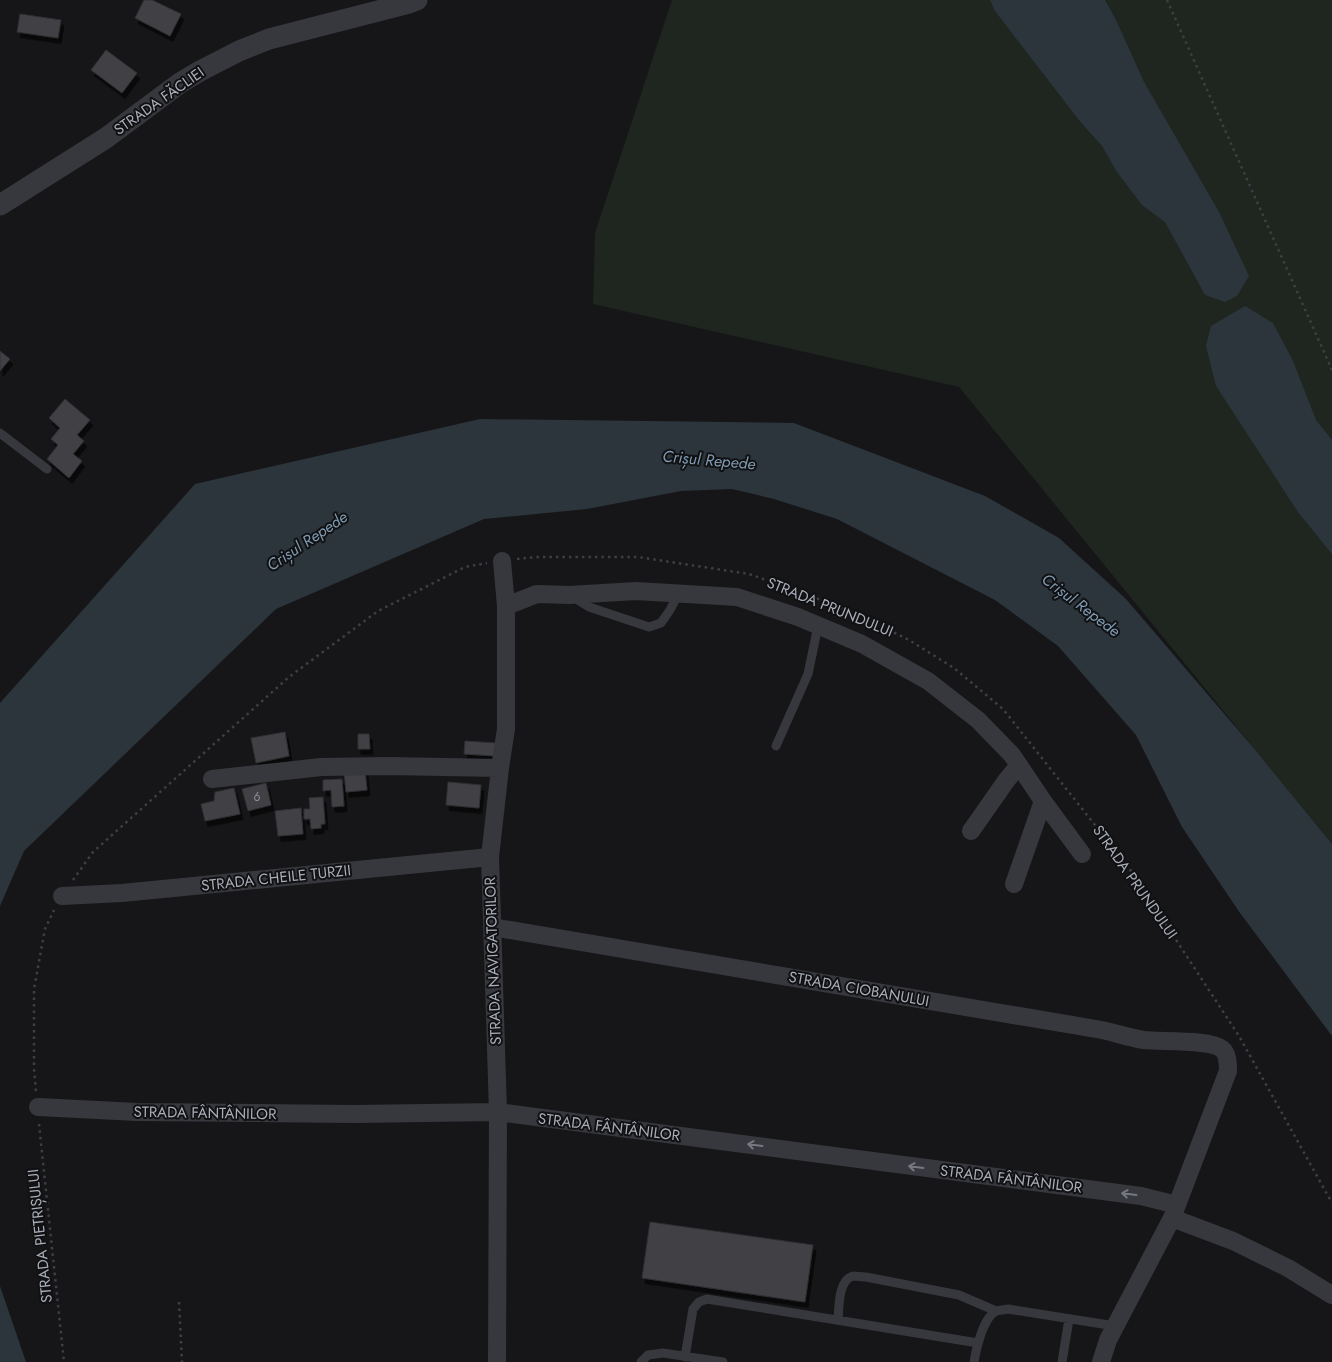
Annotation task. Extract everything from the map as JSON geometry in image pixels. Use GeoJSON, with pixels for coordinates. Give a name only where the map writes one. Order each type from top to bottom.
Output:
{"type":"FeatureCollection","features":[{"type":"Feature","properties":{"kind":"street","name":"STRADA FĂCLIEI"},"geometry":{"type":"LineString","coordinates":[[0,205],[106,138],[200,70],[269,39],[417,0]]}},
{"type":"Feature","properties":{"kind":"street","name":"STRADA NAVIGATORILOR"},"geometry":{"type":"LineString","coordinates":[[497,1362],[498,1112],[490,857],[506,729],[506,606],[502,561]]}},
{"type":"Feature","properties":{"kind":"street","name":"STRADA PRUNDULUI"},"geometry":{"type":"LineString","coordinates":[[506,606],[537,594],[569,595],[636,592],[737,597],[798,617],[862,644],[928,681],[978,720],[1012,754],[1042,801],[1082,854]]}},
{"type":"Feature","properties":{"kind":"street"},"geometry":{"type":"LineString","coordinates":[[971,831],[1019,765]]}},
{"type":"Feature","properties":{"kind":"street"},"geometry":{"type":"LineString","coordinates":[[212,779],[321,767],[500,768]]}},
{"type":"Feature","properties":{"kind":"street"},"geometry":{"type":"LineString","coordinates":[[1014,884],[1042,801]]}},
{"type":"Feature","properties":{"kind":"street","name":"STRADA CHEILE TURZII"},"geometry":{"type":"LineString","coordinates":[[62,896],[122,893],[490,857]]}},
{"type":"Feature","properties":{"kind":"street","name":"STRADA CIOBANULUI"},"geometry":{"type":"LineString","coordinates":[[492,926],[1092,1028],[1144,1040],[1213,1044],[1224,1051],[1228,1059],[1228,1071],[1174,1211]]}},
{"type":"Feature","properties":{"kind":"street","name":"STRADA FÂNTÂNILOR"},"geometry":{"type":"LineString","coordinates":[[38,1108],[137,1112],[354,1114],[498,1112],[1131,1194],[1174,1211],[1249,1248],[1288,1268],[1332,1296]]}},
{"type":"Feature","properties":{"kind":"street"},"geometry":{"type":"LineString","coordinates":[[1101,1362],[1108,1340],[1174,1211]]}},
{"type":"Feature","properties":{"kind":"lane"},"geometry":{"type":"LineString","coordinates":[[0,433],[47,469]]}},
{"type":"Feature","properties":{"kind":"lane"},"geometry":{"type":"LineString","coordinates":[[569,595],[589,607],[649,628],[662,623],[678,594]]}},
{"type":"Feature","properties":{"kind":"lane"},"geometry":{"type":"LineString","coordinates":[[776,746],[808,674],[818,626]]}},
{"type":"Feature","properties":{"kind":"lane"},"geometry":{"type":"LineString","coordinates":[[838,1320],[841,1291],[846,1280],[853,1276],[959,1295],[996,1311],[1008,1309],[1115,1326]]}},
{"type":"Feature","properties":{"kind":"lane"},"geometry":{"type":"LineString","coordinates":[[685,1356],[693,1309],[699,1302],[707,1299],[978,1343]]}},
{"type":"Feature","properties":{"kind":"lane"},"geometry":{"type":"LineString","coordinates":[[974,1362],[978,1343],[987,1321],[996,1311]]}},
{"type":"Feature","properties":{"kind":"lane"},"geometry":{"type":"LineString","coordinates":[[1062,1362],[1069,1319]]}},
{"type":"Feature","properties":{"kind":"lane"},"geometry":{"type":"LineString","coordinates":[[641,1362],[648,1355],[662,1353],[723,1362]]}},
{"type":"Feature","properties":{"kind":"path"},"geometry":{"type":"LineString","coordinates":[[1167,0],[1332,370]]}},
{"type":"Feature","properties":{"kind":"path","name":"STRADA PRUNDULUI"},"geometry":{"type":"LineString","coordinates":[[502,561],[536,557],[638,556],[749,574],[863,617],[909,640],[954,668],[1002,709],[1129,868],[1239,1036],[1332,1203]]}},
{"type":"Feature","properties":{"kind":"path","name":"STRADA PIETRIȘULUI"},"geometry":{"type":"LineString","coordinates":[[38,1108],[64,1362]]}},
{"type":"Feature","properties":{"kind":"path"},"geometry":{"type":"LineString","coordinates":[[179,1302],[182,1362]]}},
{"type":"Feature","properties":{"kind":"shaded area"},"geometry":{"type":"Polygon","coordinates":[[[672,0],[1332,0],[1332,844],[959,387],[593,304],[595,233],[672,0]]]}},
{"type":"Feature","properties":{"kind":"water"},"geometry":{"type":"Polygon","coordinates":[[[990,0],[1105,0],[1144,82],[1219,212],[1249,276],[1237,296],[1225,302],[1205,295],[1165,222],[1142,205],[1117,172],[1102,146],[1078,119],[995,11],[990,0]]]}},
{"type":"Feature","properties":{"kind":"water"},"geometry":{"type":"Polygon","coordinates":[[[1245,306],[1273,323],[1293,361],[1316,420],[1332,440],[1332,554],[1298,512],[1216,386],[1206,346],[1211,326],[1245,306]]]}},
{"type":"Feature","properties":{"kind":"water","name":"Crișul Repede"},"geometry":{"type":"Polygon","coordinates":[[[480,419],[794,423],[985,496],[1059,538],[1126,599],[1257,752],[1332,844],[1332,1036],[1240,913],[1182,827],[1136,735],[1058,646],[995,600],[837,519],[774,499],[732,489],[681,491],[587,509],[484,519],[276,609],[24,851],[0,906],[0,703],[195,484],[480,419]]]}},
{"type":"Feature","properties":{"kind":"water"},"geometry":{"type":"Polygon","coordinates":[[[0,1286],[26,1362],[0,1362],[0,1286]]]}},
{"type":"Feature","properties":{"kind":"building"},"geometry":{"type":"Polygon","coordinates":[[[144,0],[152,0],[181,14],[170,36],[135,18],[144,0]]]}},
{"type":"Feature","properties":{"kind":"building"},"geometry":{"type":"Polygon","coordinates":[[[20,14],[61,20],[58,38],[17,32],[20,14]]]}},
{"type":"Feature","properties":{"kind":"building"},"geometry":{"type":"Polygon","coordinates":[[[106,50],[137,73],[122,93],[91,70],[106,50]]]}},
{"type":"Feature","properties":{"kind":"building"},"geometry":{"type":"Polygon","coordinates":[[[0,351],[10,359],[0,371],[0,351]]]}},
{"type":"Feature","properties":{"kind":"building"},"geometry":{"type":"Polygon","coordinates":[[[65,399],[90,420],[77,435],[84,441],[73,454],[82,461],[69,478],[47,459],[58,445],[51,439],[60,428],[49,418],[65,399]]]}},
{"type":"Feature","properties":{"kind":"building"},"geometry":{"type":"Polygon","coordinates":[[[285,732],[289,756],[256,763],[251,738],[285,732]]]}},
{"type":"Feature","properties":{"kind":"building"},"geometry":{"type":"Polygon","coordinates":[[[358,734],[369,734],[370,749],[358,749],[358,734]]]}},
{"type":"Feature","properties":{"kind":"building"},"geometry":{"type":"Polygon","coordinates":[[[465,741],[496,743],[496,756],[464,754],[465,741]]]}},
{"type":"Feature","properties":{"kind":"building"},"geometry":{"type":"Polygon","coordinates":[[[365,770],[367,790],[346,792],[344,772],[365,770]]]}},
{"type":"Feature","properties":{"kind":"building"},"geometry":{"type":"Polygon","coordinates":[[[342,779],[344,806],[332,807],[331,790],[323,791],[323,780],[342,779]]]}},
{"type":"Feature","properties":{"kind":"building"},"geometry":{"type":"Polygon","coordinates":[[[448,782],[481,785],[479,808],[446,805],[448,782]]]}},
{"type":"Feature","properties":{"kind":"building"},"geometry":{"type":"Polygon","coordinates":[[[266,783],[271,805],[248,811],[242,789],[266,783]]]}},
{"type":"Feature","properties":{"kind":"building"},"geometry":{"type":"Polygon","coordinates":[[[234,788],[240,814],[205,821],[201,804],[214,801],[215,792],[234,788]]]}},
{"type":"Feature","properties":{"kind":"building"},"geometry":{"type":"Polygon","coordinates":[[[323,797],[325,824],[321,824],[321,828],[311,829],[310,819],[304,819],[304,809],[310,809],[309,798],[323,797]]]}},
{"type":"Feature","properties":{"kind":"building"},"geometry":{"type":"Polygon","coordinates":[[[301,808],[303,834],[278,836],[275,811],[301,808]]]}},
{"type":"Feature","properties":{"kind":"building"},"geometry":{"type":"Polygon","coordinates":[[[650,1222],[813,1245],[805,1302],[642,1278],[650,1222]]]}}]}
